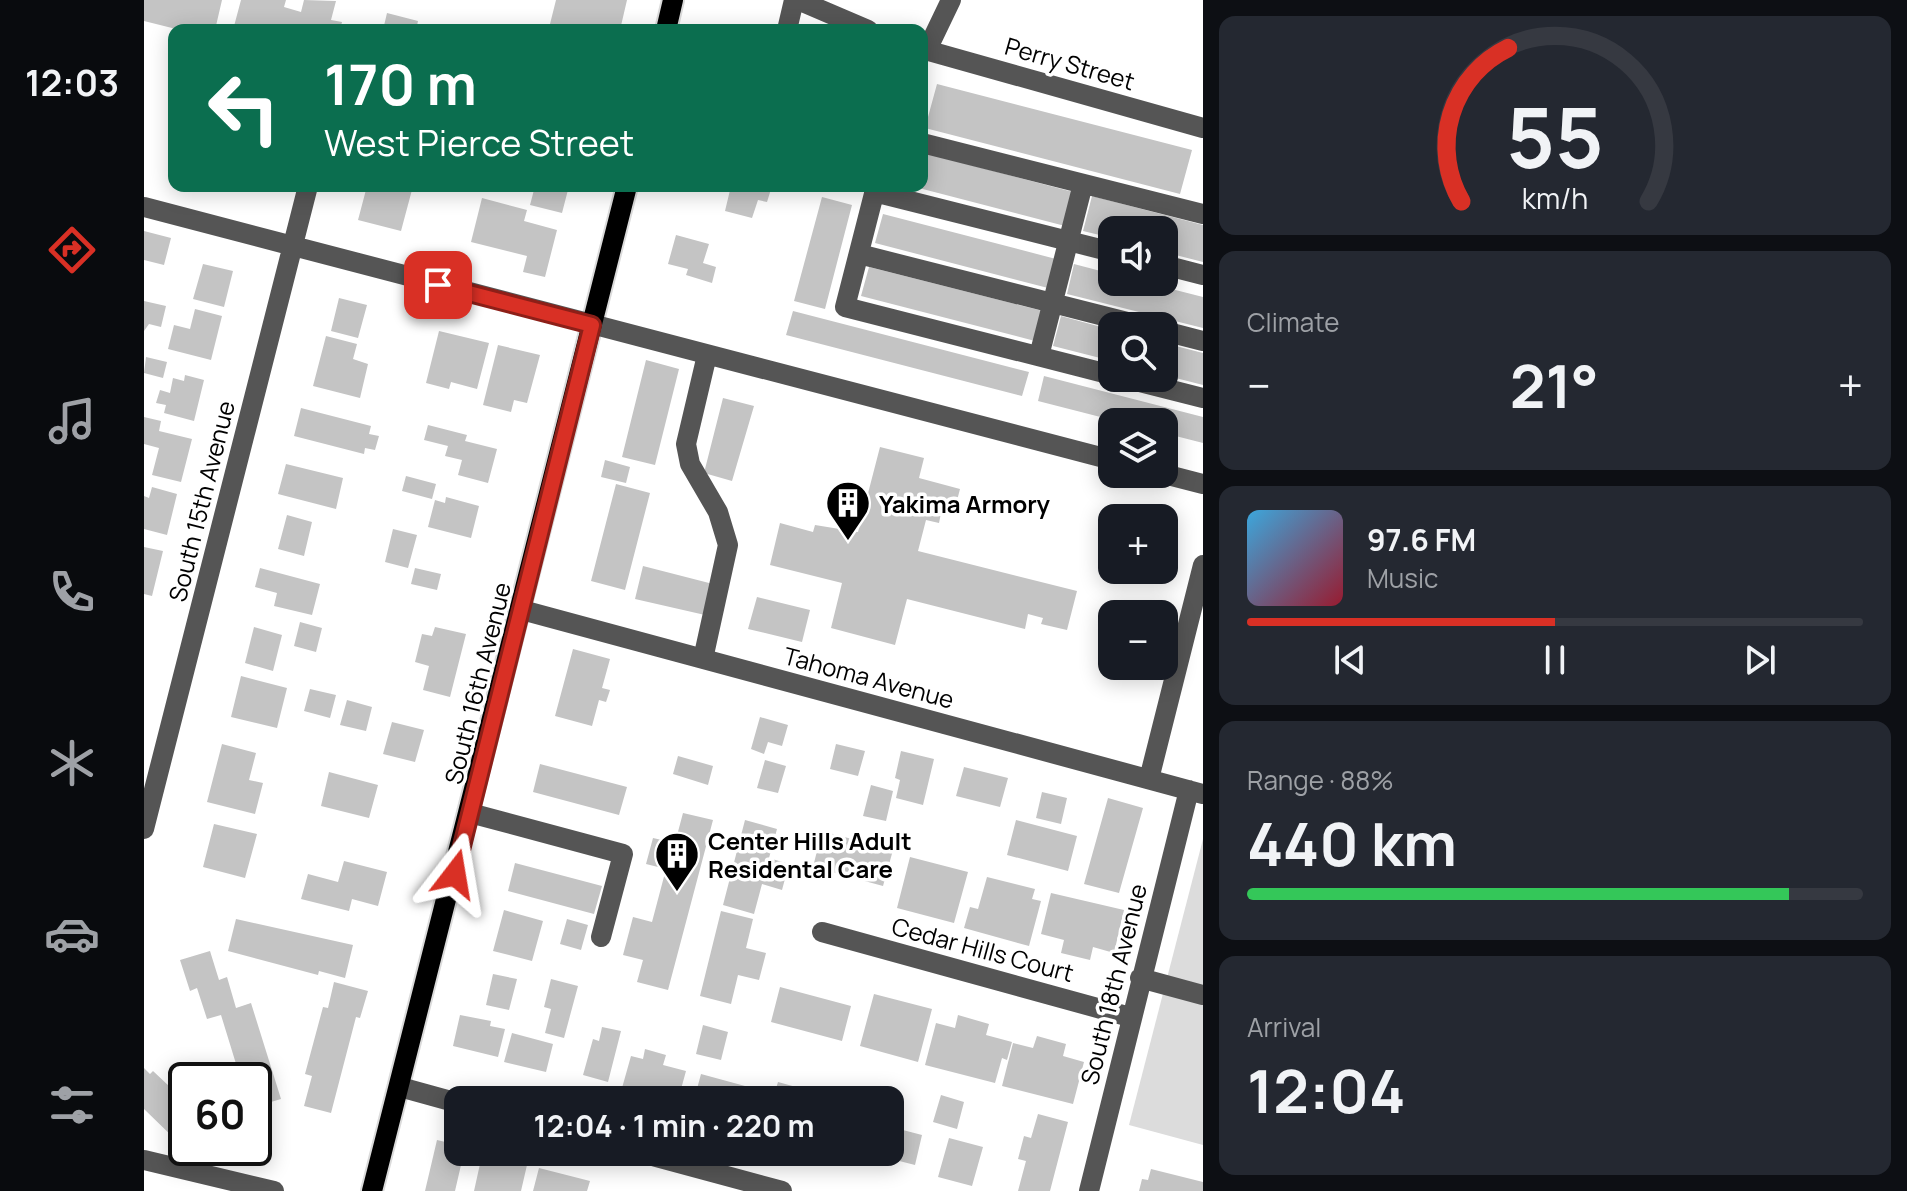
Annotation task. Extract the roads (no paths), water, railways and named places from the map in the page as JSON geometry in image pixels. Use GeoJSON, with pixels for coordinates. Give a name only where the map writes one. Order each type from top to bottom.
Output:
{"type":"FeatureCollection","features":[{"type":"Feature","properties":{"kind":"main road"},"geometry":{"type":"LineString","coordinates":[[667,24],[673,0]]}},
{"type":"Feature","properties":{"kind":"main road","name":"South 16th Avenue"},"geometry":{"type":"LineString","coordinates":[[372,1191],[522,610],[625,192]]}},
{"type":"Feature","properties":{"kind":"street"},"geometry":{"type":"LineString","coordinates":[[789,24],[796,0],[854,24]]}},
{"type":"Feature","properties":{"kind":"street"},"geometry":{"type":"LineString","coordinates":[[928,43],[951,0]]}},
{"type":"Feature","properties":{"kind":"street","name":"Perry Street"},"geometry":{"type":"LineString","coordinates":[[928,51],[1203,128]]}},
{"type":"Feature","properties":{"kind":"street"},"geometry":{"type":"LineString","coordinates":[[928,145],[1203,214]]}},
{"type":"Feature","properties":{"kind":"street"},"geometry":{"type":"LineString","coordinates":[[1039,356],[1083,184]]}},
{"type":"Feature","properties":{"kind":"street","name":"South 15th Avenue"},"geometry":{"type":"LineString","coordinates":[[144,829],[306,192]]}},
{"type":"Feature","properties":{"kind":"street"},"geometry":{"type":"LineString","coordinates":[[874,192],[845,307],[1098,371]]}},
{"type":"Feature","properties":{"kind":"street"},"geometry":{"type":"LineString","coordinates":[[886,192],[1098,248]]}},
{"type":"Feature","properties":{"kind":"street"},"geometry":{"type":"LineString","coordinates":[[144,207],[1098,456]]}},
{"type":"Feature","properties":{"kind":"street"},"geometry":{"type":"LineString","coordinates":[[859,254],[1098,314]]}},
{"type":"Feature","properties":{"kind":"street"},"geometry":{"type":"LineString","coordinates":[[1178,269],[1203,275]]}},
{"type":"Feature","properties":{"kind":"street"},"geometry":{"type":"LineString","coordinates":[[1178,335],[1203,341]]}},
{"type":"Feature","properties":{"kind":"street"},"geometry":{"type":"LineString","coordinates":[[703,659],[728,545],[718,512],[687,452],[707,355]]}},
{"type":"Feature","properties":{"kind":"street"},"geometry":{"type":"LineString","coordinates":[[1178,392],[1203,398]]}},
{"type":"Feature","properties":{"kind":"street"},"geometry":{"type":"LineString","coordinates":[[1178,478],[1203,484]]}},
{"type":"Feature","properties":{"kind":"street"},"geometry":{"type":"LineString","coordinates":[[1149,779],[1203,565]]}},
{"type":"Feature","properties":{"kind":"street","name":"Tahoma Avenue"},"geometry":{"type":"LineString","coordinates":[[522,610],[1196,792]]}},
{"type":"Feature","properties":{"kind":"street","name":"South 18th Avenue"},"geometry":{"type":"LineString","coordinates":[[1089,1191],[1140,978],[1196,792]]}},
{"type":"Feature","properties":{"kind":"street"},"geometry":{"type":"LineString","coordinates":[[470,813],[623,854],[601,937]]}},
{"type":"Feature","properties":{"kind":"street","name":"Cedar Hills Court"},"geometry":{"type":"LineString","coordinates":[[822,932],[1130,1017]]}},
{"type":"Feature","properties":{"kind":"street"},"geometry":{"type":"LineString","coordinates":[[1140,978],[1203,995]]}},
{"type":"Feature","properties":{"kind":"street"},"geometry":{"type":"LineString","coordinates":[[400,1087],[444,1099]]}},
{"type":"Feature","properties":{"kind":"street"},"geometry":{"type":"LineString","coordinates":[[144,1160],[274,1191]]}},
{"type":"Feature","properties":{"kind":"street"},"geometry":{"type":"LineString","coordinates":[[690,1166],[782,1191]]}},
{"type":"Feature","properties":{"kind":"place","name":"Yakima Armory"},"geometry":{"type":"Point","coordinates":[848,542]}},
{"type":"Feature","properties":{"kind":"place","name":"Center Hills Adult Residental Care"},"geometry":{"type":"Point","coordinates":[677,893]}}]}
